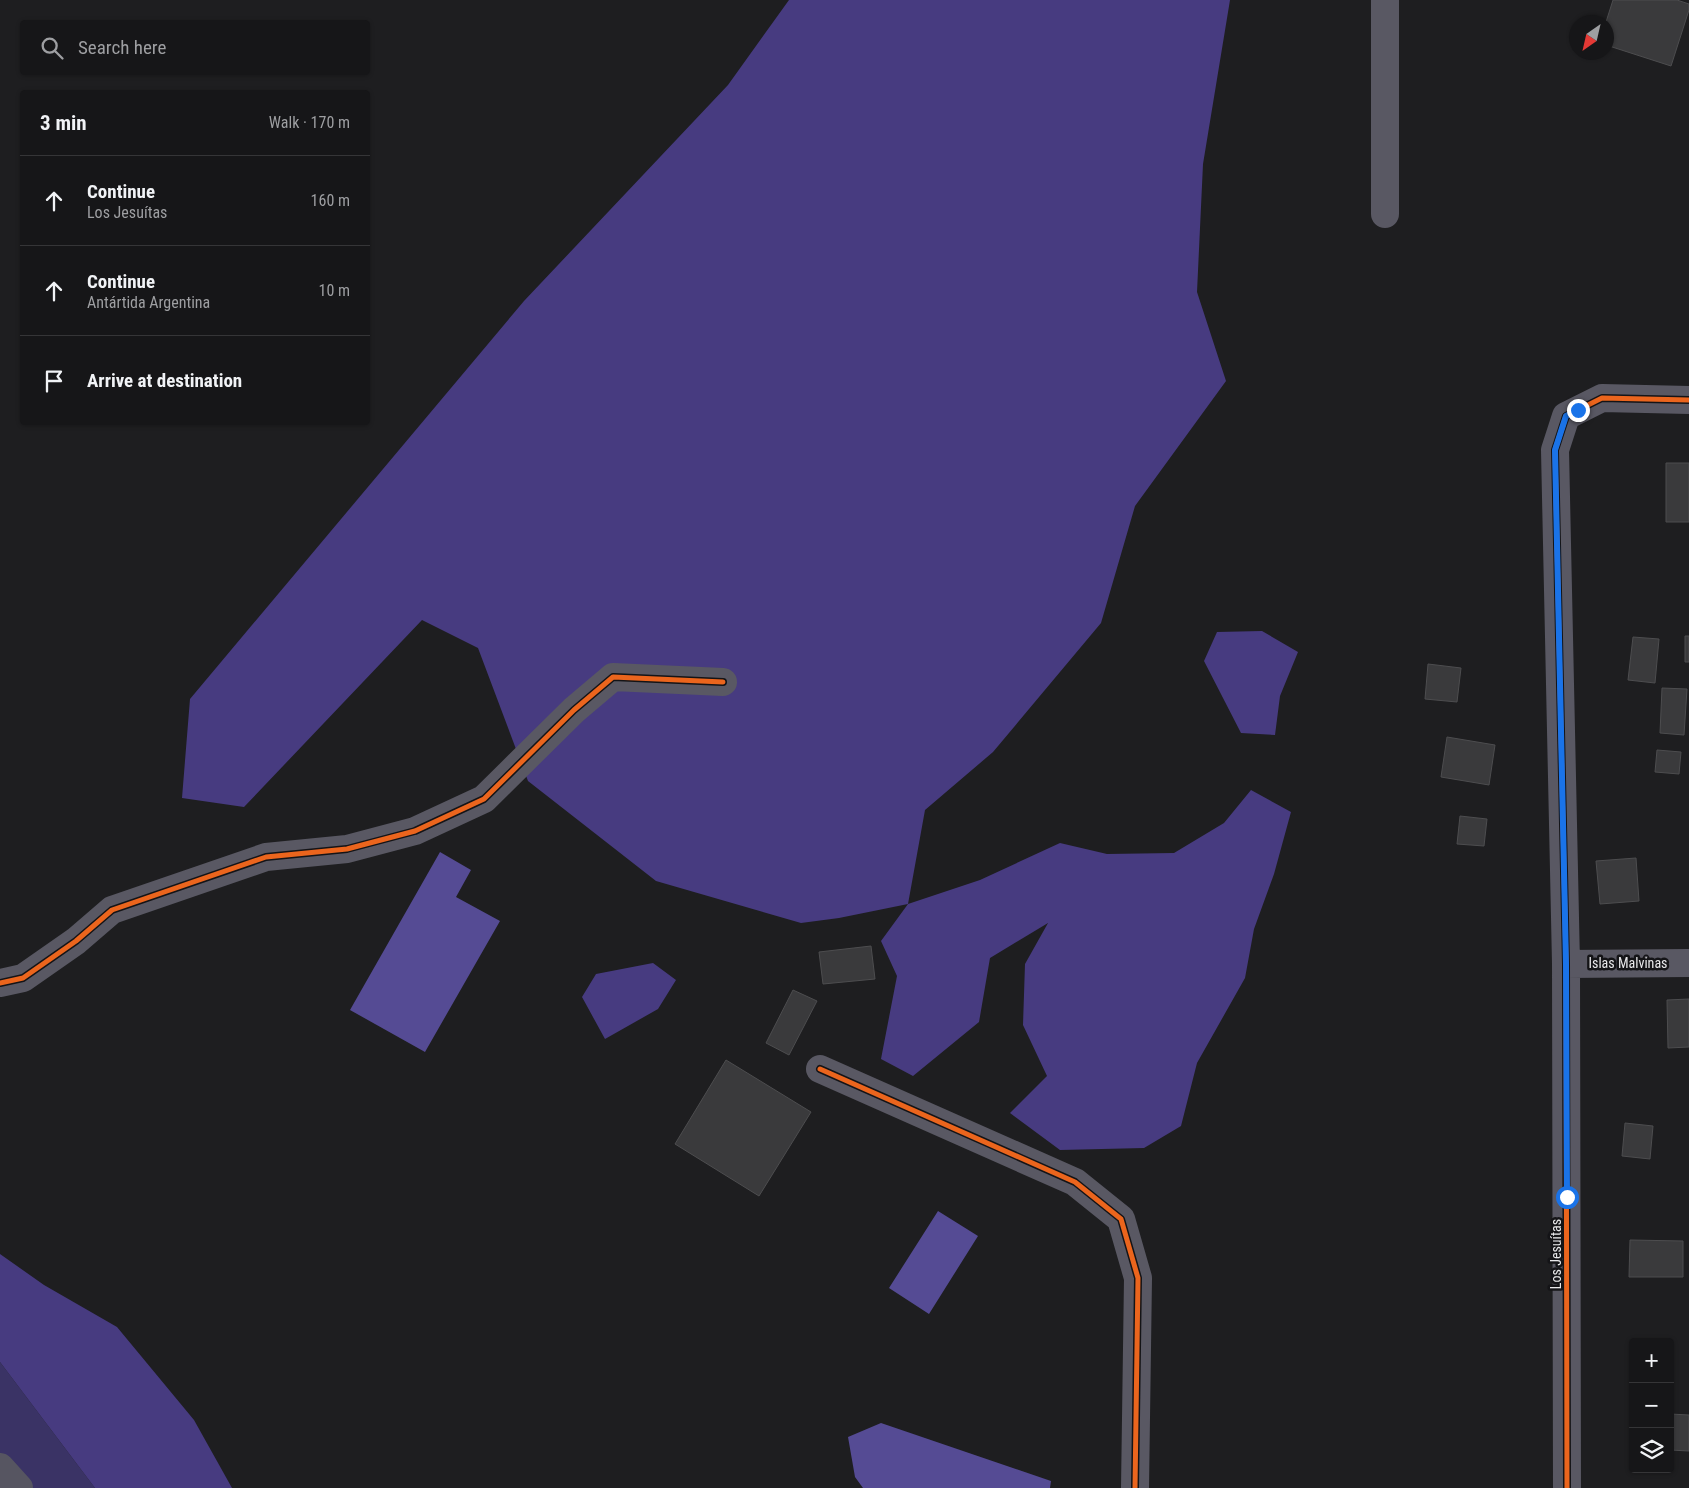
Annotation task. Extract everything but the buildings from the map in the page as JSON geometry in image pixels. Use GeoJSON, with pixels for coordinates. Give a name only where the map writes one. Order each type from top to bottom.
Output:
{"type":"FeatureCollection","features":[{"type":"Feature","properties":{"kind":"highway"},"geometry":{"type":"LineString","coordinates":[[0,1467],[19,1488]]}},
{"type":"Feature","properties":{"kind":"street"},"geometry":{"type":"LineString","coordinates":[[1384,0],[1385,214]]}},
{"type":"Feature","properties":{"kind":"street","name":"Los Jesuítas"},"geometry":{"type":"LineString","coordinates":[[1567,1488],[1566,964],[1555,450],[1566,416],[1602,398],[1689,400]]}},
{"type":"Feature","properties":{"kind":"street"},"geometry":{"type":"LineString","coordinates":[[0,983],[22,978],[76,941],[112,910],[266,857],[347,849],[415,831],[484,799],[574,710],[613,677],[723,682]]}},
{"type":"Feature","properties":{"kind":"street","name":"Islas Malvinas"},"geometry":{"type":"LineString","coordinates":[[1566,964],[1689,963]]}},
{"type":"Feature","properties":{"kind":"street"},"geometry":{"type":"LineString","coordinates":[[820,1069],[1075,1182],[1121,1219],[1138,1278],[1135,1488]]}},
{"type":"Feature","properties":{"kind":"shaded area"},"geometry":{"type":"Polygon","coordinates":[[[789,0],[1230,0],[1203,164],[1197,292],[1226,381],[1135,506],[1101,623],[993,752],[925,810],[908,904],[839,918],[801,923],[656,881],[528,781],[478,648],[422,620],[244,807],[182,798],[190,699],[524,301],[728,85],[789,0]]]}},
{"type":"Feature","properties":{"kind":"shaded area"},"geometry":{"type":"Polygon","coordinates":[[[1262,631],[1298,652],[1280,696],[1275,735],[1241,733],[1204,661],[1217,632],[1262,631]]]}},
{"type":"Feature","properties":{"kind":"shaded area"},"geometry":{"type":"Polygon","coordinates":[[[1251,790],[1291,812],[1274,874],[1254,929],[1245,978],[1197,1063],[1181,1126],[1144,1148],[1060,1150],[1010,1113],[1047,1076],[1023,1025],[1025,964],[1048,923],[990,958],[979,1022],[913,1076],[881,1059],[897,976],[881,941],[908,904],[980,880],[1060,843],[1107,854],[1174,853],[1224,823],[1251,790]]]}},
{"type":"Feature","properties":{"kind":"shaded area"},"geometry":{"type":"Polygon","coordinates":[[[440,852],[471,870],[456,897],[500,921],[425,1052],[350,1010],[440,852]]]}},
{"type":"Feature","properties":{"kind":"shaded area"},"geometry":{"type":"Polygon","coordinates":[[[653,963],[676,980],[658,1009],[605,1039],[582,997],[596,974],[653,963]]]}},
{"type":"Feature","properties":{"kind":"shaded area"},"geometry":{"type":"Polygon","coordinates":[[[938,1211],[978,1236],[929,1314],[889,1288],[938,1211]]]}},
{"type":"Feature","properties":{"kind":"shaded area"},"geometry":{"type":"Polygon","coordinates":[[[0,1254],[44,1285],[117,1327],[194,1420],[232,1488],[95,1488],[0,1362],[0,1254]]]}},
{"type":"Feature","properties":{"kind":"shaded area"},"geometry":{"type":"Polygon","coordinates":[[[0,1362],[95,1488],[0,1488],[0,1362]]]}},
{"type":"Feature","properties":{"kind":"shaded area"},"geometry":{"type":"Polygon","coordinates":[[[881,1423],[1051,1481],[1050,1488],[863,1488],[855,1477],[848,1437],[881,1423]]]}},
{"type":"Feature","properties":{"kind":"cycle path"},"geometry":{"type":"LineString","coordinates":[[1567,1488],[1566,964],[1555,450],[1566,416],[1602,398],[1689,400]]}},
{"type":"Feature","properties":{"kind":"cycle path"},"geometry":{"type":"LineString","coordinates":[[0,983],[23,978],[76,941],[112,910],[266,857],[347,849],[415,831],[484,799],[574,710],[613,677],[723,682]]}},
{"type":"Feature","properties":{"kind":"cycle path"},"geometry":{"type":"LineString","coordinates":[[820,1069],[1075,1182],[1121,1219],[1138,1278],[1135,1488]]}},
{"type":"Feature","properties":{"kind":"route"},"geometry":{"type":"LineString","coordinates":[[1567,1197],[1566,964],[1555,450],[1566,416],[1578,410]]}}]}
